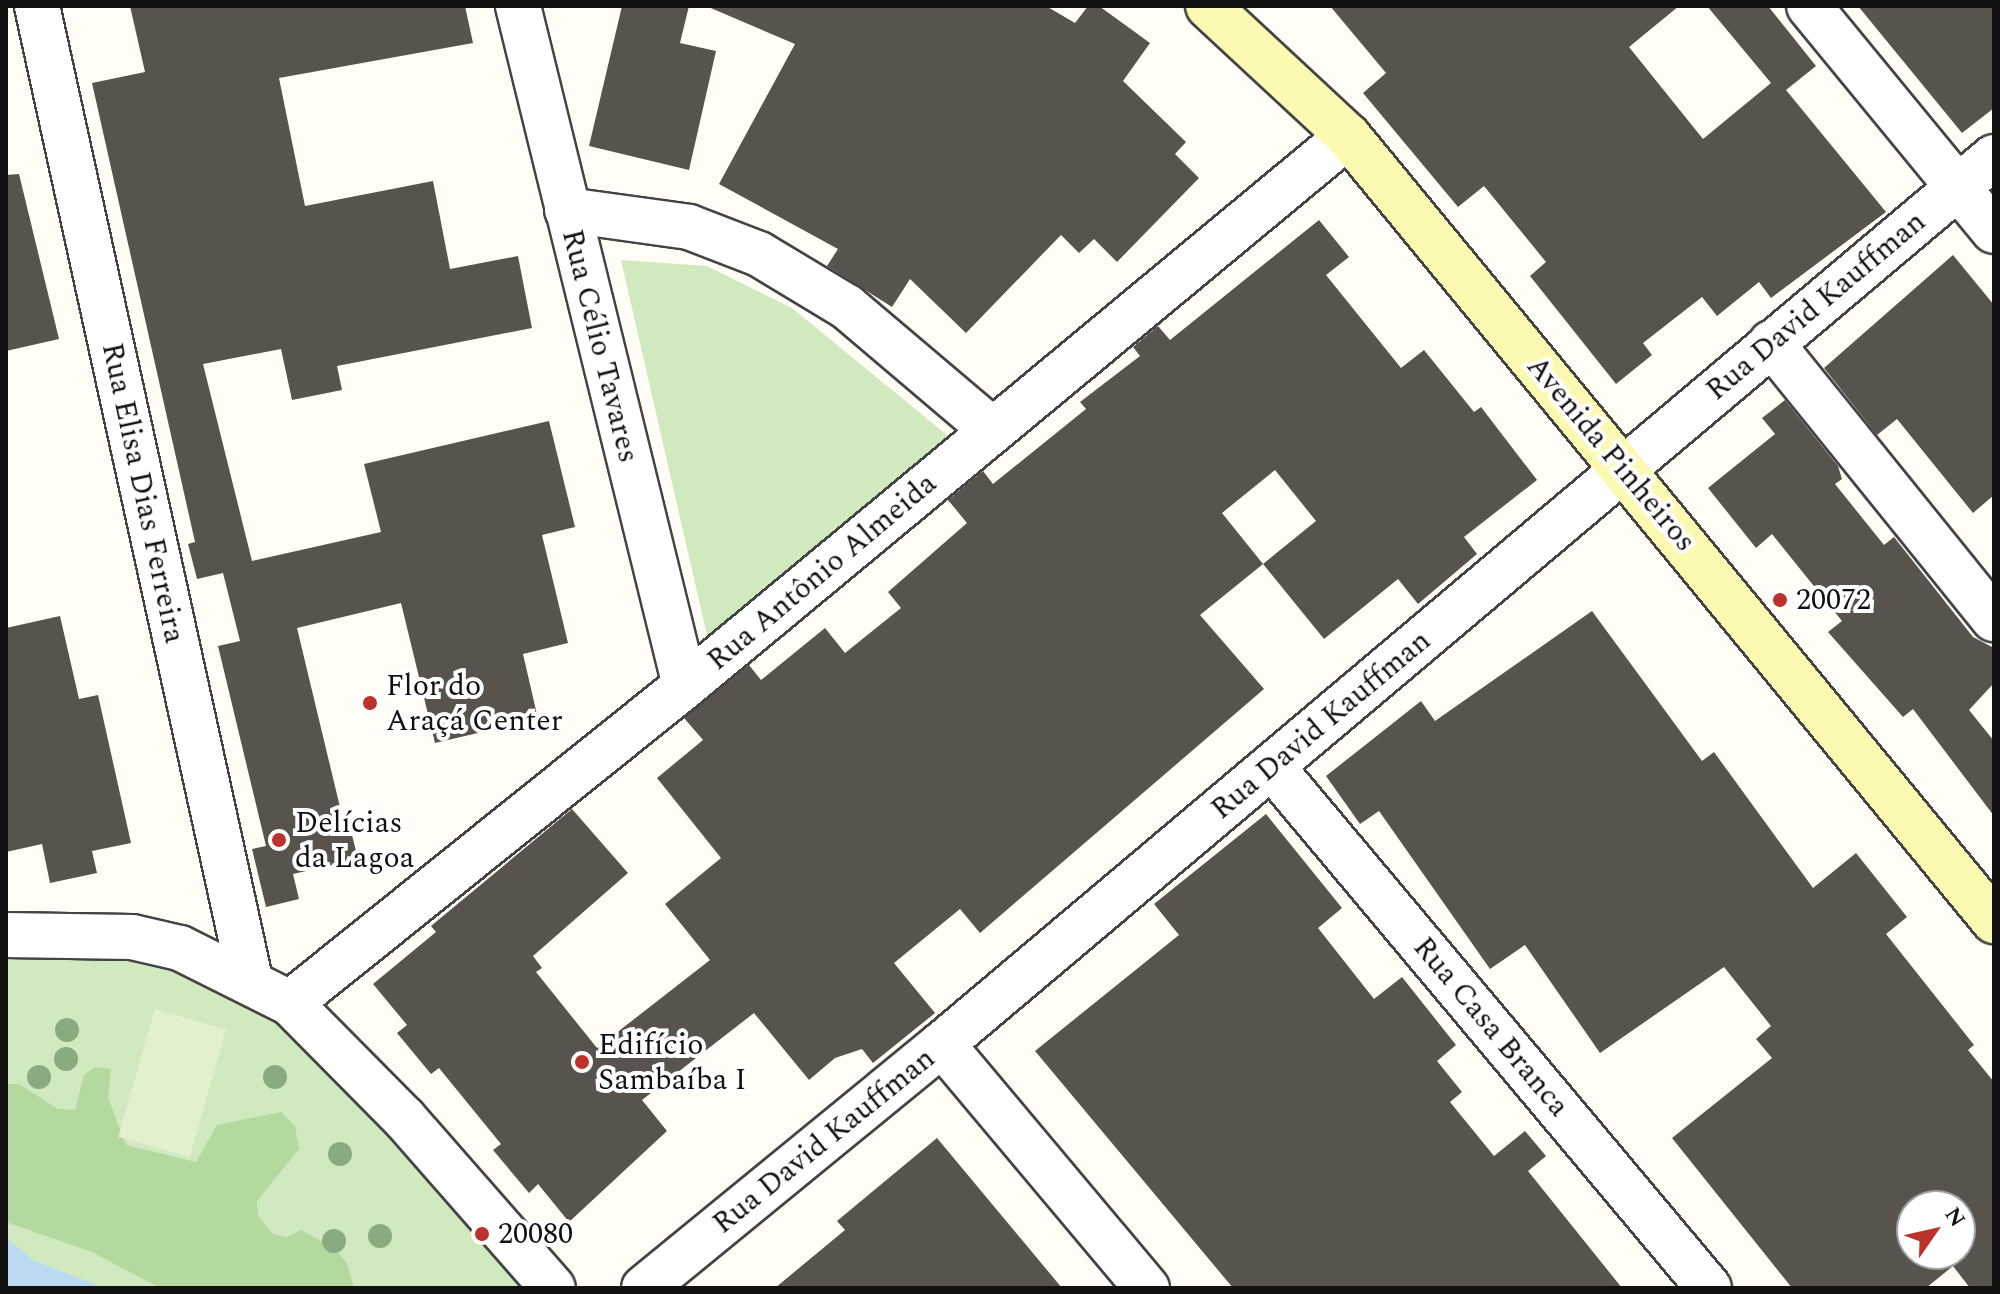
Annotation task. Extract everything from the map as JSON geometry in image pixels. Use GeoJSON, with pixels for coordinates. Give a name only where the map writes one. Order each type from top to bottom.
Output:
{"type":"FeatureCollection","features":[{"type":"Feature","properties":{"kind":"street","name":"Rua Elisa Dias Ferreira"},"geometry":{"type":"LineString","coordinates":[[37,6],[250,980]]}},
{"type":"Feature","properties":{"kind":"street","name":"Rua Célio Tavares"},"geometry":{"type":"LineString","coordinates":[[518,6],[685,686]]}},
{"type":"Feature","properties":{"kind":"street","name":"Avenida Pinheiros"},"geometry":{"type":"LineString","coordinates":[[1208,6],[1348,136],[1994,921]]}},
{"type":"Feature","properties":{"kind":"street"},"geometry":{"type":"LineString","coordinates":[[1809,6],[1994,231]]}},
{"type":"Feature","properties":{"kind":"street","name":"Rua Antônio Almeida"},"geometry":{"type":"LineString","coordinates":[[290,1003],[685,686],[1348,136]]}},
{"type":"Feature","properties":{"kind":"street","name":"Rua David Kauffman"},"geometry":{"type":"LineString","coordinates":[[644,1288],[942,1044],[1994,157]]}},
{"type":"Feature","properties":{"kind":"street"},"geometry":{"type":"LineString","coordinates":[[567,210],[689,227],[759,254],[847,307],[992,430]]}},
{"type":"Feature","properties":{"kind":"street"},"geometry":{"type":"LineString","coordinates":[[1771,343],[1994,619]]}},
{"type":"Feature","properties":{"kind":"street","name":"Rua Casa Branca"},"geometry":{"type":"LineString","coordinates":[[1272,767],[1709,1288]]}},
{"type":"Feature","properties":{"kind":"street"},"geometry":{"type":"LineString","coordinates":[[6,935],[132,937],[208,958],[290,1003],[404,1118],[553,1288]]}},
{"type":"Feature","properties":{"kind":"street"},"geometry":{"type":"LineString","coordinates":[[942,1044],[1147,1288]]}},
{"type":"Feature","properties":{"kind":"green space"},"geometry":{"type":"Polygon","coordinates":[[[621,260],[707,266],[792,308],[964,449],[711,653],[621,260]]]}},
{"type":"Feature","properties":{"kind":"green space"},"geometry":{"type":"Polygon","coordinates":[[[130,947],[280,1008],[532,1288],[6,1288],[6,948],[130,947]]]}},
{"type":"Feature","properties":{"kind":"green space"},"geometry":{"type":"Polygon","coordinates":[[[155,1009],[226,1029],[189,1157],[118,1137],[155,1009]]]}},
{"type":"Feature","properties":{"kind":"green space"},"geometry":{"type":"Polygon","coordinates":[[[95,1067],[111,1069],[108,1098],[126,1145],[196,1162],[217,1125],[281,1112],[295,1126],[299,1149],[257,1201],[258,1216],[273,1234],[287,1237],[301,1230],[334,1248],[347,1263],[354,1288],[160,1288],[92,1252],[6,1222],[6,1084],[19,1084],[58,1109],[75,1110],[84,1075],[95,1067]]]}},
{"type":"Feature","properties":{"kind":"water"},"geometry":{"type":"Polygon","coordinates":[[[6,1238],[34,1261],[105,1288],[6,1288],[6,1238]]]}},
{"type":"Feature","properties":{"kind":"building"},"geometry":{"type":"Polygon","coordinates":[[[130,6],[465,6],[473,43],[279,78],[305,206],[433,181],[450,269],[518,256],[532,328],[337,366],[342,390],[292,400],[281,349],[203,364],[252,561],[381,532],[364,464],[549,421],[575,527],[542,535],[568,643],[523,654],[538,719],[435,743],[401,603],[297,628],[345,828],[350,827],[358,859],[293,874],[299,899],[266,907],[252,849],[266,846],[218,646],[240,641],[223,573],[197,579],[188,544],[195,542],[92,83],[145,72],[130,6]]]}},
{"type":"Feature","properties":{"kind":"building"},"geometry":{"type":"Polygon","coordinates":[[[622,6],[689,6],[680,43],[716,51],[689,170],[589,146],[622,6]]]}},
{"type":"Feature","properties":{"kind":"building"},"geometry":{"type":"Polygon","coordinates":[[[706,6],[1046,6],[1075,23],[1088,6],[1099,6],[1150,43],[1123,81],[1186,142],[1175,154],[1199,178],[1117,262],[1094,239],[1079,253],[1061,235],[966,333],[910,279],[892,307],[827,266],[838,249],[719,184],[795,44],[706,6]]]}},
{"type":"Feature","properties":{"kind":"building"},"geometry":{"type":"Polygon","coordinates":[[[1330,6],[1679,6],[1629,47],[1703,139],[1771,83],[1707,6],[1768,6],[1816,66],[1786,90],[1886,212],[1771,298],[1759,282],[1717,316],[1702,297],[1643,343],[1652,355],[1616,384],[1530,276],[1546,262],[1484,186],[1458,207],[1363,93],[1386,73],[1330,6]]]}},
{"type":"Feature","properties":{"kind":"building"},"geometry":{"type":"Polygon","coordinates":[[[1858,6],[1994,6],[1994,108],[1962,133],[1858,6]]]}},
{"type":"Feature","properties":{"kind":"building"},"geometry":{"type":"Polygon","coordinates":[[[19,174],[59,339],[6,351],[6,175],[19,174]]]}},
{"type":"Feature","properties":{"kind":"building"},"geometry":{"type":"Polygon","coordinates":[[[1319,220],[1349,257],[1326,275],[1401,368],[1424,350],[1474,412],[1481,407],[1537,480],[1464,537],[1477,554],[1418,604],[1398,579],[1324,639],[1263,564],[1200,615],[1264,689],[980,933],[960,909],[894,963],[935,1013],[873,1063],[862,1049],[835,1058],[809,1080],[754,1013],[642,1100],[667,1131],[569,1222],[538,1184],[529,1193],[493,1150],[501,1144],[439,1068],[431,1074],[397,1033],[407,1025],[373,984],[436,932],[431,926],[572,809],[628,873],[533,956],[542,968],[536,972],[597,1048],[710,960],[665,904],[721,858],[657,778],[703,740],[684,718],[749,665],[761,680],[825,628],[845,653],[901,608],[888,592],[967,523],[948,500],[983,471],[993,484],[1086,409],[1080,402],[1140,356],[1133,347],[1158,326],[1170,340],[1319,220]],[[1275,470],[1222,513],[1263,564],[1316,521],[1275,470]]]}},
{"type":"Feature","properties":{"kind":"building"},"geometry":{"type":"Polygon","coordinates":[[[1953,255],[1994,305],[1994,495],[1973,513],[1897,419],[1877,435],[1824,368],[1953,255]]]}},
{"type":"Feature","properties":{"kind":"building"},"geometry":{"type":"Polygon","coordinates":[[[1785,400],[1838,466],[1842,479],[1835,484],[1884,545],[1894,537],[1973,637],[1994,648],[1994,683],[1969,710],[1994,741],[1994,816],[1913,709],[1903,717],[1828,632],[1842,621],[1772,534],[1756,548],[1708,488],[1775,434],[1762,418],[1785,400]]]}},
{"type":"Feature","properties":{"kind":"building"},"geometry":{"type":"Polygon","coordinates":[[[1592,611],[1702,761],[1714,752],[1813,888],[1856,853],[1907,917],[1886,934],[1974,1045],[1968,1050],[1994,1082],[1994,1288],[1970,1288],[1956,1270],[1976,1270],[1976,1190],[1896,1190],[1896,1270],[1948,1270],[1926,1288],[1792,1288],[1672,1138],[1772,1058],[1756,1039],[1771,1026],[1724,967],[1600,1053],[1525,945],[1490,969],[1379,811],[1360,824],[1326,776],[1421,701],[1435,721],[1592,611]]]}},
{"type":"Feature","properties":{"kind":"building"},"geometry":{"type":"Polygon","coordinates":[[[60,616],[79,699],[98,695],[131,843],[92,851],[97,873],[50,883],[42,844],[6,852],[6,628],[60,616]]]}},
{"type":"Feature","properties":{"kind":"building"},"geometry":{"type":"Polygon","coordinates":[[[1266,814],[1342,908],[1318,928],[1374,999],[1402,977],[1456,1045],[1437,1061],[1462,1092],[1450,1102],[1494,1156],[1525,1131],[1546,1156],[1528,1171],[1622,1288],[1233,1288],[1035,1051],[1179,935],[1154,904],[1266,814]]]}},
{"type":"Feature","properties":{"kind":"building"},"geometry":{"type":"Polygon","coordinates":[[[937,1138],[1062,1288],[775,1288],[845,1230],[837,1221],[937,1138]]]}},
{"type":"Feature","properties":{"kind":"place","name":"20072"},"geometry":{"type":"Point","coordinates":[1780,600]}},
{"type":"Feature","properties":{"kind":"place","name":"Flor do Araçá Center"},"geometry":{"type":"Point","coordinates":[370,703]}},
{"type":"Feature","properties":{"kind":"place","name":"Delícias da Lagoa"},"geometry":{"type":"Point","coordinates":[279,840]}},
{"type":"Feature","properties":{"kind":"place","name":"Edifício Sambaíba I"},"geometry":{"type":"Point","coordinates":[582,1062]}},
{"type":"Feature","properties":{"kind":"place","name":"20080"},"geometry":{"type":"Point","coordinates":[482,1234]}}]}
